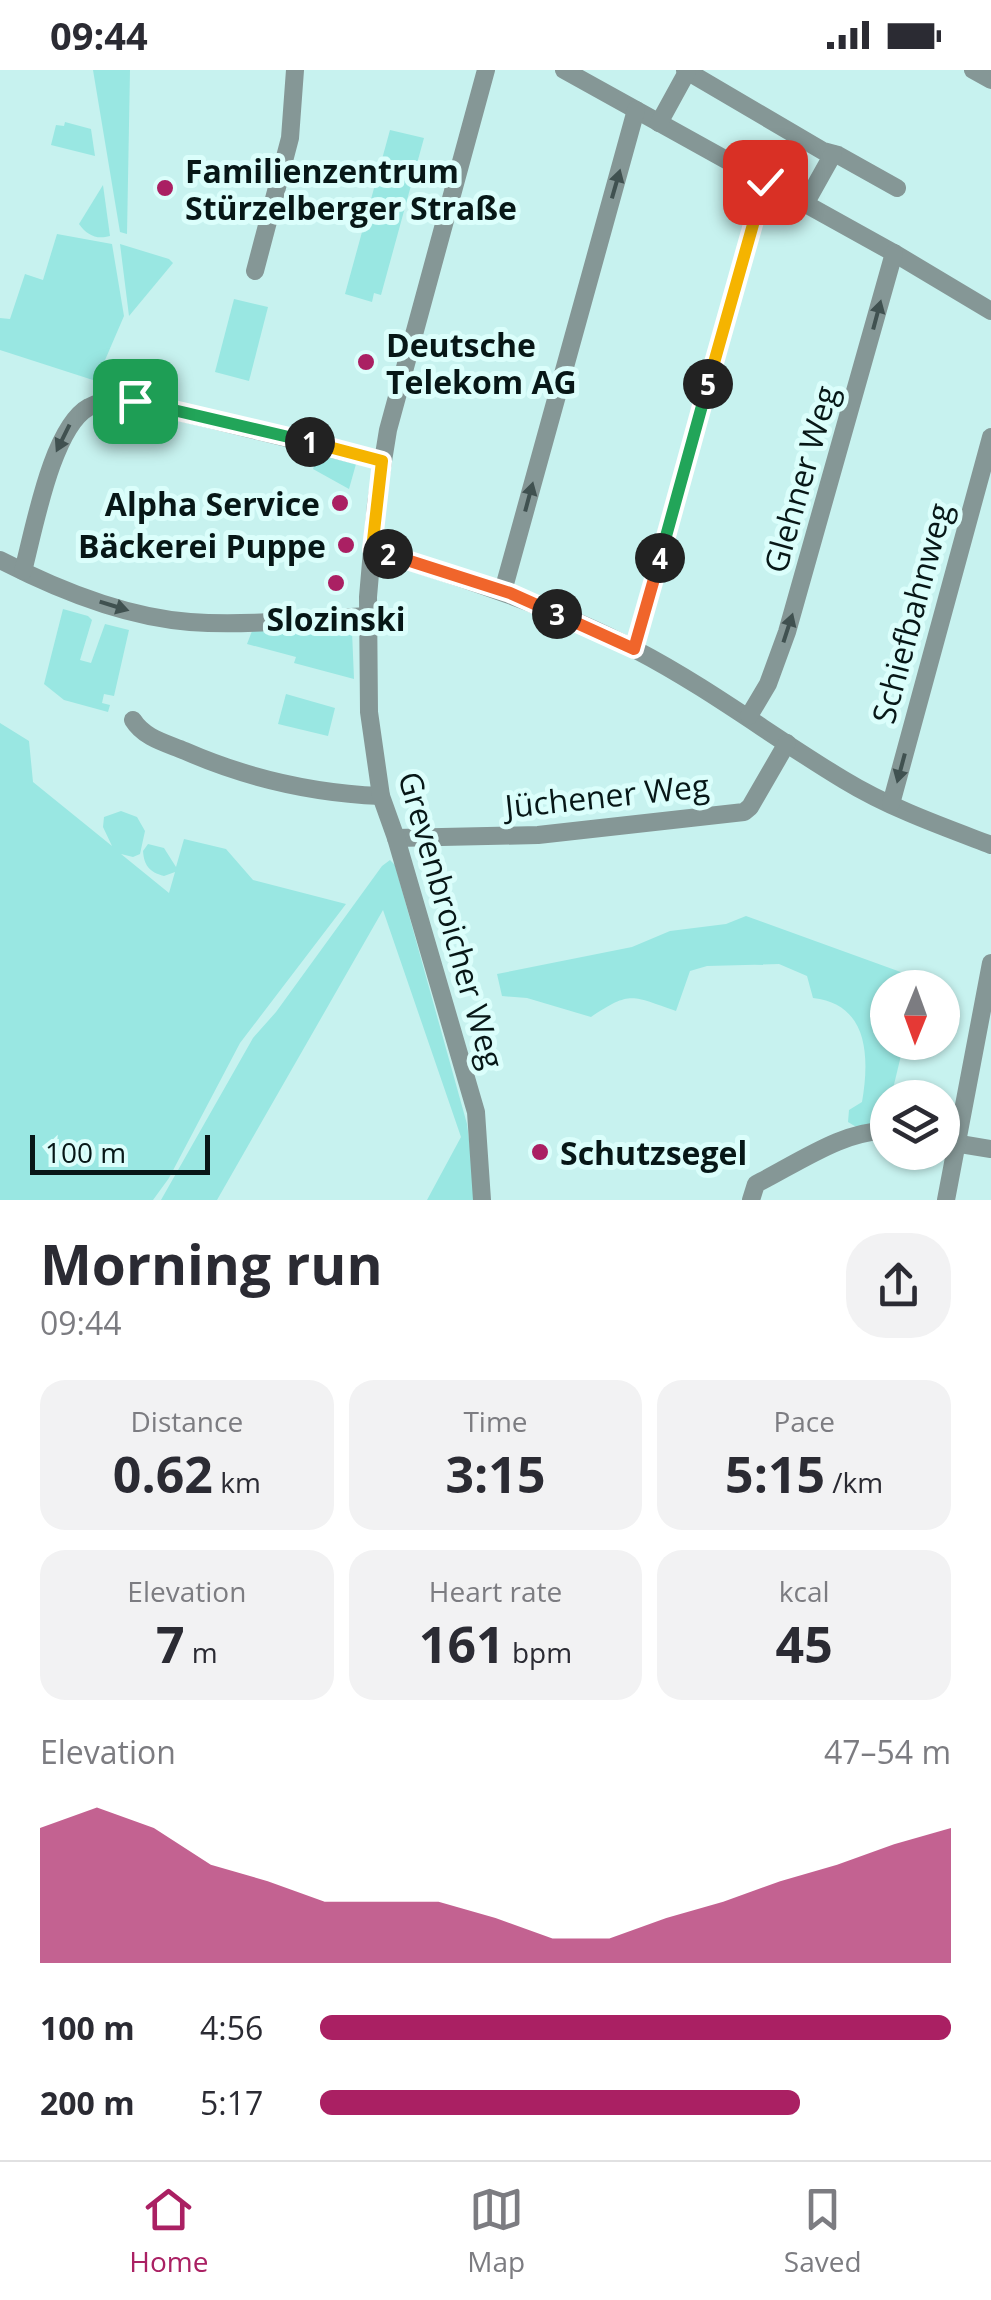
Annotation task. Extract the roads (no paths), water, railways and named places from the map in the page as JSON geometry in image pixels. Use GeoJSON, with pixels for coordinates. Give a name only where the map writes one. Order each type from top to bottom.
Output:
{"type":"FeatureCollection","features":[{"type":"Feature","properties":{"kind":"street"},"geometry":{"type":"LineString","coordinates":[[255,271],[290,138],[295,70]]}},
{"type":"Feature","properties":{"kind":"street","name":"Grevenbroicher Weg"},"geometry":{"type":"LineString","coordinates":[[482,1200],[476,1112],[396,838],[380,796],[369,712],[368,616],[382,461],[408,350],[486,70]]}},
{"type":"Feature","properties":{"kind":"street"},"geometry":{"type":"LineString","coordinates":[[564,70],[991,311]]}},
{"type":"Feature","properties":{"kind":"street"},"geometry":{"type":"LineString","coordinates":[[973,70],[991,80]]}},
{"type":"Feature","properties":{"kind":"street"},"geometry":{"type":"LineString","coordinates":[[659,123],[686,71],[897,188]]}},
{"type":"Feature","properties":{"kind":"street"},"geometry":{"type":"LineString","coordinates":[[502,591],[636,110]]}},
{"type":"Feature","properties":{"kind":"street"},"geometry":{"type":"LineString","coordinates":[[805,204],[833,154]]}},
{"type":"Feature","properties":{"kind":"street"},"geometry":{"type":"LineString","coordinates":[[634,649],[765,182]]}},
{"type":"Feature","properties":{"kind":"street","name":"Glehner Weg"},"geometry":{"type":"LineString","coordinates":[[748,716],[768,684],[788,632],[894,253]]}},
{"type":"Feature","properties":{"kind":"street"},"geometry":{"type":"LineString","coordinates":[[22,571],[67,426],[100,402],[135,401],[382,461]]}},
{"type":"Feature","properties":{"kind":"street","name":"Schiefbahnweg"},"geometry":{"type":"LineString","coordinates":[[891,804],[991,437]]}},
{"type":"Feature","properties":{"kind":"street"},"geometry":{"type":"LineString","coordinates":[[372,549],[502,591],[634,649],[748,716],[846,782],[991,845]]}},
{"type":"Feature","properties":{"kind":"street"},"geometry":{"type":"LineString","coordinates":[[0,560],[62,589],[156,618],[232,623],[368,616]]}},
{"type":"Feature","properties":{"kind":"street"},"geometry":{"type":"LineString","coordinates":[[133,720],[148,736],[242,774],[303,789],[380,796]]}},
{"type":"Feature","properties":{"kind":"street","name":"Jüchener Weg"},"geometry":{"type":"LineString","coordinates":[[396,838],[538,835],[744,812],[786,744]]}},
{"type":"Feature","properties":{"kind":"street"},"geometry":{"type":"LineString","coordinates":[[960,1095],[991,963]]}},
{"type":"Feature","properties":{"kind":"street"},"geometry":{"type":"LineString","coordinates":[[751,1200],[756,1184],[851,1136],[870,1131]]}},
{"type":"Feature","properties":{"kind":"street"},"geometry":{"type":"LineString","coordinates":[[960,1144],[991,1149]]}},
{"type":"Feature","properties":{"kind":"street"},"geometry":{"type":"LineString","coordinates":[[946,1200],[948,1170]]}},
{"type":"Feature","properties":{"kind":"place","name":"Familienzentrum Stürzelberger Straße"},"geometry":{"type":"Point","coordinates":[165,188]}},
{"type":"Feature","properties":{"kind":"place","name":"Deutsche Telekom AG"},"geometry":{"type":"Point","coordinates":[366,362]}},
{"type":"Feature","properties":{"kind":"place","name":"Alpha Service"},"geometry":{"type":"Point","coordinates":[340,503]}},
{"type":"Feature","properties":{"kind":"place","name":"Bäckerei Puppe"},"geometry":{"type":"Point","coordinates":[346,545]}},
{"type":"Feature","properties":{"kind":"place","name":"Slozinski"},"geometry":{"type":"Point","coordinates":[336,583]}},
{"type":"Feature","properties":{"kind":"place","name":"Schutzsegel"},"geometry":{"type":"Point","coordinates":[540,1152]}}]}
